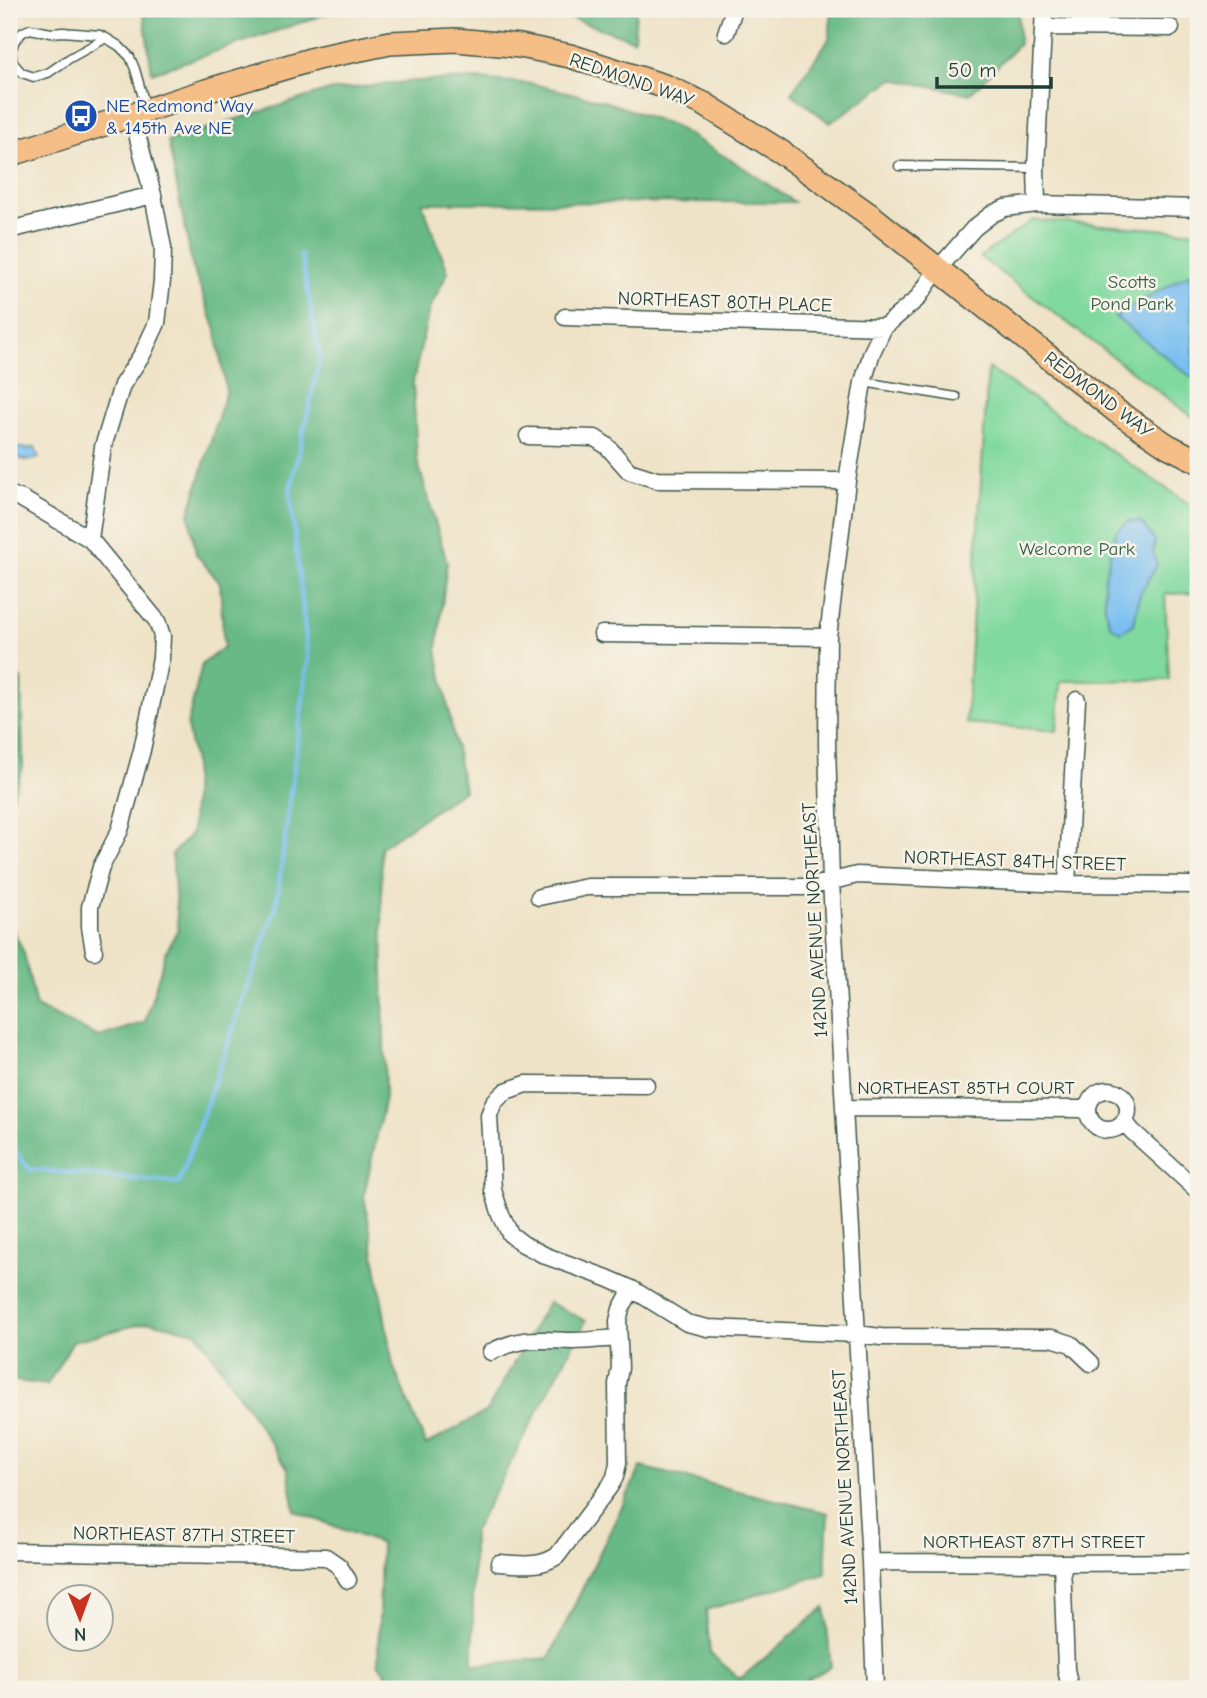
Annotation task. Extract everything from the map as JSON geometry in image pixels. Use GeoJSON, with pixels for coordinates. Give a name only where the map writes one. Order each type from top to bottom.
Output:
{"type":"FeatureCollection","features":[{"type":"Feature","properties":{"kind":"main road","name":"REDMOND WAY"},"geometry":{"type":"LineString","coordinates":[[9,155],[317,58],[390,43],[456,40],[520,46],[570,56],[667,87],[704,104],[792,160],[871,216],[1119,413],[1168,446],[1193,455]]}},
{"type":"Feature","properties":{"kind":"street"},"geometry":{"type":"LineString","coordinates":[[726,33],[734,9]]}},
{"type":"Feature","properties":{"kind":"street"},"geometry":{"type":"LineString","coordinates":[[1044,9],[1036,168],[1037,204],[1198,208]]}},
{"type":"Feature","properties":{"kind":"street"},"geometry":{"type":"LineString","coordinates":[[1043,27],[1171,28]]}},
{"type":"Feature","properties":{"kind":"street"},"geometry":{"type":"LineString","coordinates":[[90,539],[103,447],[122,385],[143,353],[157,323],[163,281],[163,248],[139,113]]}},
{"type":"Feature","properties":{"kind":"street"},"geometry":{"type":"LineString","coordinates":[[9,230],[153,195]]}},
{"type":"Feature","properties":{"kind":"street","name":"142ND AVENUE NORTHEAST"},"geometry":{"type":"LineString","coordinates":[[875,1689],[831,881],[827,744],[828,637],[847,481],[863,382],[872,352],[884,327],[917,299],[974,228],[1005,208],[1037,204]]}},
{"type":"Feature","properties":{"kind":"street","name":"NORTHEAST 80TH PLACE"},"geometry":{"type":"LineString","coordinates":[[565,317],[884,327]]}},
{"type":"Feature","properties":{"kind":"street"},"geometry":{"type":"LineString","coordinates":[[528,436],[595,438],[607,446],[629,471],[657,480],[847,481]]}},
{"type":"Feature","properties":{"kind":"street"},"geometry":{"type":"LineString","coordinates":[[9,494],[90,539],[157,621],[162,636],[161,658],[142,750],[120,830],[101,867],[90,907],[93,951]]}},
{"type":"Feature","properties":{"kind":"street"},"geometry":{"type":"LineString","coordinates":[[601,634],[828,637]]}},
{"type":"Feature","properties":{"kind":"street"},"geometry":{"type":"LineString","coordinates":[[1067,884],[1077,700]]}},
{"type":"Feature","properties":{"kind":"street","name":"NORTHEAST 84TH STREET"},"geometry":{"type":"LineString","coordinates":[[539,897],[587,887],[808,887],[857,875],[1067,884],[1198,884]]}},
{"type":"Feature","properties":{"kind":"street"},"geometry":{"type":"LineString","coordinates":[[646,1086],[526,1084],[506,1091],[494,1102],[489,1115],[493,1190],[510,1234],[546,1256],[632,1289],[687,1323],[708,1328],[881,1337],[1052,1338],[1071,1344],[1091,1363]]}},
{"type":"Feature","properties":{"kind":"street","name":"NORTHEAST 85TH COURT"},"geometry":{"type":"LineString","coordinates":[[1112,1089],[1124,1096],[1128,1109],[1125,1121],[1114,1129],[1101,1129],[1091,1122],[1087,1109],[1092,1096],[1098,1091],[1112,1089]]}},
{"type":"Feature","properties":{"kind":"street","name":"NORTHEAST 85TH COURT"},"geometry":{"type":"LineString","coordinates":[[845,1108],[1087,1109]]}},
{"type":"Feature","properties":{"kind":"street","name":"NORTHEAST 85TH COURT"},"geometry":{"type":"LineString","coordinates":[[1125,1121],[1132,1131],[1198,1191]]}},
{"type":"Feature","properties":{"kind":"street"},"geometry":{"type":"LineString","coordinates":[[499,1563],[535,1565],[548,1562],[557,1556],[615,1477],[618,1463],[617,1384],[620,1368],[618,1321],[632,1289]]}},
{"type":"Feature","properties":{"kind":"street"},"geometry":{"type":"LineString","coordinates":[[491,1352],[519,1341],[537,1339],[576,1341],[618,1338]]}},
{"type":"Feature","properties":{"kind":"street","name":"NORTHEAST 87TH STREET"},"geometry":{"type":"LineString","coordinates":[[9,1551],[326,1558],[339,1566],[348,1580]]}},
{"type":"Feature","properties":{"kind":"street","name":"NORTHEAST 87TH STREET"},"geometry":{"type":"LineString","coordinates":[[870,1562],[1198,1562]]}},
{"type":"Feature","properties":{"kind":"street"},"geometry":{"type":"LineString","coordinates":[[1062,1563],[1066,1669],[1070,1689]]}},
{"type":"Feature","properties":{"kind":"lane"},"geometry":{"type":"LineString","coordinates":[[106,38],[48,73],[34,76],[22,73],[13,63],[11,51],[15,40],[30,29],[51,33],[100,35],[106,38],[119,46],[130,57],[135,69],[139,113]]}},
{"type":"Feature","properties":{"kind":"lane"},"geometry":{"type":"LineString","coordinates":[[899,166],[1036,168]]}},
{"type":"Feature","properties":{"kind":"lane"},"geometry":{"type":"LineString","coordinates":[[863,382],[956,397]]}},
{"type":"Feature","properties":{"kind":"green space"},"geometry":{"type":"Polygon","coordinates":[[[143,9],[341,9],[152,73],[143,9]]]}},
{"type":"Feature","properties":{"kind":"green space"},"geometry":{"type":"Polygon","coordinates":[[[544,9],[636,9],[634,40],[544,9]]]}},
{"type":"Feature","properties":{"kind":"green space"},"geometry":{"type":"Polygon","coordinates":[[[832,9],[1018,9],[1019,44],[970,94],[893,79],[830,123],[791,93],[829,39],[832,9]]]}},
{"type":"Feature","properties":{"kind":"green space"},"geometry":{"type":"Polygon","coordinates":[[[479,79],[533,84],[604,101],[672,125],[794,202],[422,203],[448,272],[429,310],[413,382],[417,460],[447,562],[437,650],[464,790],[381,847],[385,1098],[364,1195],[393,1366],[426,1445],[487,1411],[548,1302],[586,1321],[473,1533],[473,1665],[549,1658],[641,1467],[828,1513],[825,1574],[706,1610],[710,1653],[740,1679],[825,1607],[831,1667],[791,1689],[397,1689],[378,1663],[381,1544],[295,1511],[288,1469],[197,1332],[149,1322],[73,1341],[47,1385],[9,1380],[9,921],[24,953],[36,1007],[99,1037],[145,1022],[166,952],[178,929],[172,854],[192,833],[194,763],[187,726],[202,664],[224,647],[220,583],[196,554],[189,514],[226,391],[216,330],[193,269],[168,141],[326,91],[415,81],[479,79]]]}},
{"type":"Feature","properties":{"kind":"green space","name":"Scotts Pond Park"},"geometry":{"type":"Polygon","coordinates":[[[1033,220],[1198,232],[1198,421],[980,257],[1033,220]]]}},
{"type":"Feature","properties":{"kind":"green space","name":"Welcome Park"},"geometry":{"type":"Polygon","coordinates":[[[988,368],[1198,510],[1198,593],[1165,594],[1169,680],[1061,681],[1057,731],[966,723],[988,368]]]}},
{"type":"Feature","properties":{"kind":"green space"},"geometry":{"type":"Polygon","coordinates":[[[9,672],[21,679],[23,767],[9,805],[9,672]]]}},
{"type":"Feature","properties":{"kind":"water"},"geometry":{"type":"Polygon","coordinates":[[[1190,273],[1194,379],[1115,317],[1190,273]]]}},
{"type":"Feature","properties":{"kind":"water"},"geometry":{"type":"Polygon","coordinates":[[[14,447],[35,447],[39,458],[28,461],[11,456],[14,447]]]}},
{"type":"Feature","properties":{"kind":"water"},"geometry":{"type":"Polygon","coordinates":[[[1129,521],[1141,522],[1155,541],[1153,552],[1157,565],[1140,594],[1134,624],[1121,632],[1110,625],[1105,607],[1104,580],[1116,531],[1129,521]]]}},
{"type":"Feature","properties":{"kind":"waterway"},"geometry":{"type":"LineString","coordinates":[[9,1143],[29,1169],[179,1183],[276,906],[308,659],[290,491],[320,358],[301,255]]}},
{"type":"Feature","properties":{"kind":"place","name":"NE Redmond Way & 145th Ave NE"},"geometry":{"type":"Point","coordinates":[81,116]}}]}
